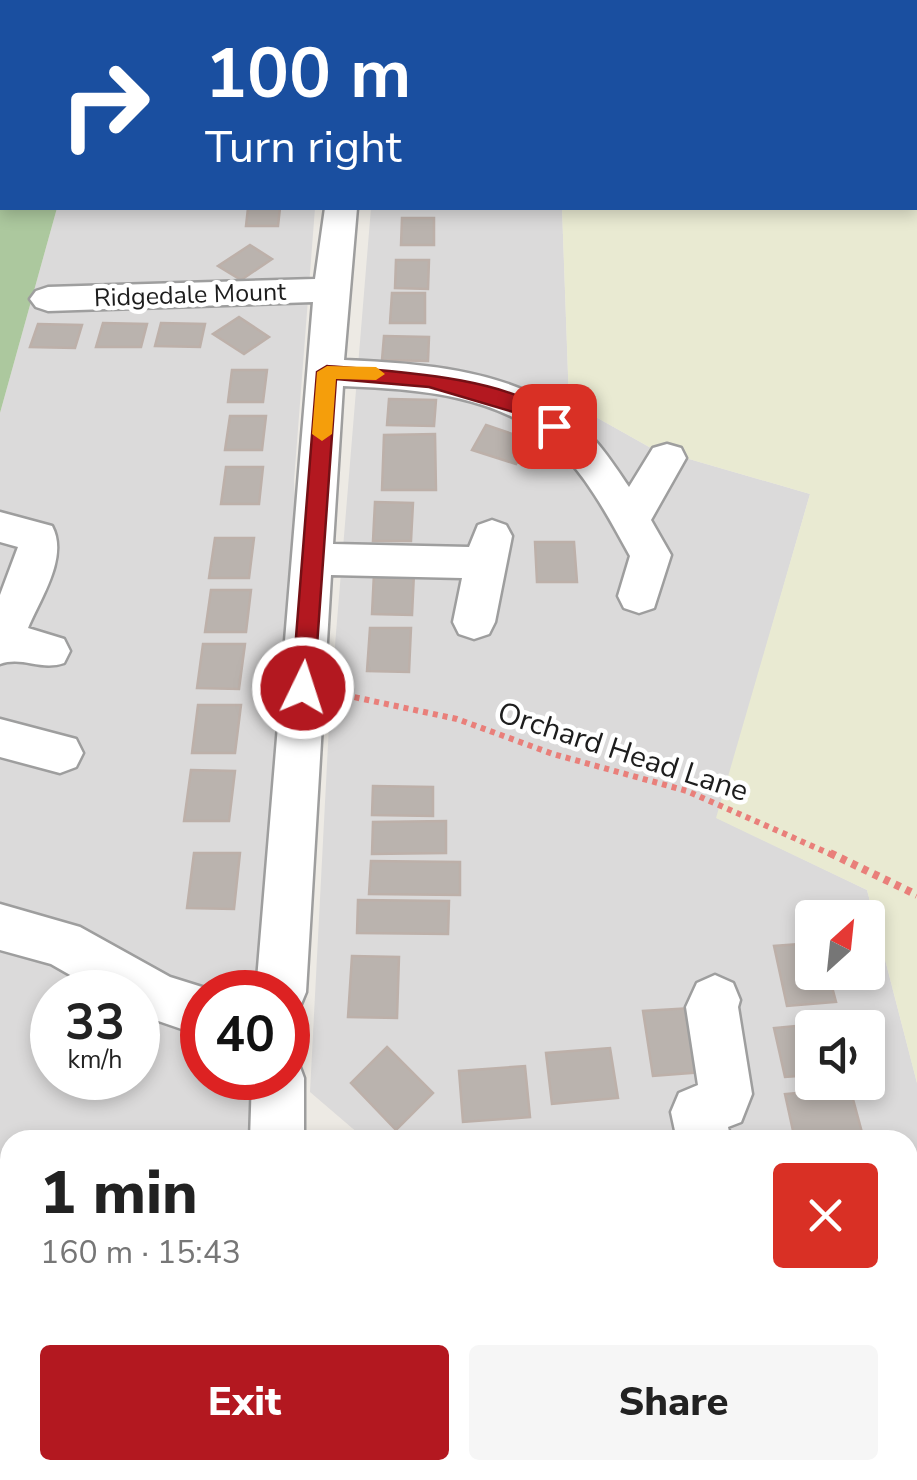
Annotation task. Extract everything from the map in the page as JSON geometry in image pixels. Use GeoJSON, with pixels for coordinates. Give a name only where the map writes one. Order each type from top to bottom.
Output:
{"type":"FeatureCollection","features":[{"type":"Feature","properties":{"kind":"street"},"geometry":{"type":"LineString","coordinates":[[282,970],[331,290],[341,210]]}},
{"type":"Feature","properties":{"kind":"street","name":"Ridgedale Mount"},"geometry":{"type":"LineString","coordinates":[[48,299],[331,290]]}},
{"type":"Feature","properties":{"kind":"street"},"geometry":{"type":"LineString","coordinates":[[327,372],[429,380],[536,412],[572,440],[651,554],[639,596]]}},
{"type":"Feature","properties":{"kind":"street"},"geometry":{"type":"LineString","coordinates":[[629,522],[667,458]]}},
{"type":"Feature","properties":{"kind":"street"},"geometry":{"type":"LineString","coordinates":[[32,528],[38,554],[2,643],[49,652]]}},
{"type":"Feature","properties":{"kind":"street"},"geometry":{"type":"LineString","coordinates":[[312,559],[489,549],[474,622]]}},
{"type":"Feature","properties":{"kind":"street"},"geometry":{"type":"LineString","coordinates":[[0,738],[60,754]]}},
{"type":"Feature","properties":{"kind":"street"},"geometry":{"type":"LineString","coordinates":[[5,939],[62,944],[160,999],[180,1005]]}},
{"type":"Feature","properties":{"kind":"street"},"geometry":{"type":"LineString","coordinates":[[702,1126],[726,1094],[712,1008],[715,1000]]}},
{"type":"Feature","properties":{"kind":"street"},"geometry":{"type":"LineString","coordinates":[[277,1130],[278,1100]]}},
{"type":"Feature","properties":{"kind":"path","name":"Orchard Head Lane"},"geometry":{"type":"LineString","coordinates":[[303,688],[384,700],[457,719],[687,791],[782,830],[917,895]]}},
{"type":"Feature","properties":{"kind":"shaded area"},"geometry":{"type":"Polygon","coordinates":[[[56,210],[315,210],[294,481],[297,539],[264,970],[180,970],[180,1100],[256,1100],[255,1130],[0,1130],[0,413],[56,210]]]}},
{"type":"Feature","properties":{"kind":"shaded area"},"geometry":{"type":"Polygon","coordinates":[[[371,210],[562,210],[569,402],[651,448],[810,494],[717,818],[867,890],[870,900],[795,900],[795,990],[885,990],[885,959],[917,1083],[917,1130],[354,1130],[310,1092],[330,706],[371,210]]]}},
{"type":"Feature","properties":{"kind":"green space"},"geometry":{"type":"Polygon","coordinates":[[[0,210],[56,210],[0,413],[0,210]]]}},
{"type":"Feature","properties":{"kind":"green space"},"geometry":{"type":"Polygon","coordinates":[[[562,210],[917,210],[917,1083],[885,959],[885,900],[870,900],[867,890],[716,818],[810,494],[651,448],[569,402],[562,210]]]}},
{"type":"Feature","properties":{"kind":"building"},"geometry":{"type":"Polygon","coordinates":[[[248,210],[280,210],[278,226],[246,226],[248,210]]]}},
{"type":"Feature","properties":{"kind":"building"},"geometry":{"type":"Polygon","coordinates":[[[402,218],[434,218],[434,245],[401,245],[402,218]]]}},
{"type":"Feature","properties":{"kind":"building"},"geometry":{"type":"Polygon","coordinates":[[[250,245],[272,259],[241,280],[218,266],[250,245]]]}},
{"type":"Feature","properties":{"kind":"building"},"geometry":{"type":"Polygon","coordinates":[[[396,260],[429,260],[428,289],[395,288],[396,260]]]}},
{"type":"Feature","properties":{"kind":"building"},"geometry":{"type":"Polygon","coordinates":[[[392,293],[425,293],[425,323],[390,323],[392,293]]]}},
{"type":"Feature","properties":{"kind":"building"},"geometry":{"type":"Polygon","coordinates":[[[239,317],[269,337],[244,354],[213,334],[239,317]]]}},
{"type":"Feature","properties":{"kind":"building"},"geometry":{"type":"Polygon","coordinates":[[[103,323],[147,324],[141,347],[96,347],[103,323]]]}},
{"type":"Feature","properties":{"kind":"building"},"geometry":{"type":"Polygon","coordinates":[[[161,323],[205,324],[200,347],[155,346],[161,323]]]}},
{"type":"Feature","properties":{"kind":"building"},"geometry":{"type":"Polygon","coordinates":[[[38,324],[82,325],[75,348],[30,347],[38,324]]]}},
{"type":"Feature","properties":{"kind":"building"},"geometry":{"type":"Polygon","coordinates":[[[384,336],[429,337],[428,361],[382,360],[384,336]]]}},
{"type":"Feature","properties":{"kind":"building"},"geometry":{"type":"Polygon","coordinates":[[[232,370],[267,370],[263,402],[228,402],[232,370]]]}},
{"type":"Feature","properties":{"kind":"building"},"geometry":{"type":"Polygon","coordinates":[[[389,399],[436,400],[434,426],[387,425],[389,399]]]}},
{"type":"Feature","properties":{"kind":"building"},"geometry":{"type":"Polygon","coordinates":[[[230,416],[266,416],[262,450],[225,450],[230,416]]]}},
{"type":"Feature","properties":{"kind":"building"},"geometry":{"type":"Polygon","coordinates":[[[486,425],[530,440],[516,464],[472,450],[486,425]]]}},
{"type":"Feature","properties":{"kind":"building"},"geometry":{"type":"Polygon","coordinates":[[[435,434],[436,490],[382,490],[384,435],[435,434]]]}},
{"type":"Feature","properties":{"kind":"building"},"geometry":{"type":"Polygon","coordinates":[[[226,467],[263,467],[259,504],[221,504],[226,467]]]}},
{"type":"Feature","properties":{"kind":"building"},"geometry":{"type":"Polygon","coordinates":[[[375,502],[413,503],[411,541],[373,541],[375,502]]]}},
{"type":"Feature","properties":{"kind":"building"},"geometry":{"type":"Polygon","coordinates":[[[215,538],[254,538],[249,578],[209,578],[215,538]]]}},
{"type":"Feature","properties":{"kind":"building"},"geometry":{"type":"Polygon","coordinates":[[[535,542],[574,542],[577,582],[537,582],[535,542]]]}},
{"type":"Feature","properties":{"kind":"building"},"geometry":{"type":"Polygon","coordinates":[[[374,573],[414,573],[412,615],[372,614],[374,573]]]}},
{"type":"Feature","properties":{"kind":"building"},"geometry":{"type":"Polygon","coordinates":[[[211,590],[251,590],[246,632],[205,632],[211,590]]]}},
{"type":"Feature","properties":{"kind":"building"},"geometry":{"type":"Polygon","coordinates":[[[370,628],[411,628],[409,672],[367,671],[370,628]]]}},
{"type":"Feature","properties":{"kind":"building"},"geometry":{"type":"Polygon","coordinates":[[[203,644],[245,644],[239,689],[197,688],[203,644]]]}},
{"type":"Feature","properties":{"kind":"building"},"geometry":{"type":"Polygon","coordinates":[[[198,705],[241,705],[235,753],[192,753],[198,705]]]}},
{"type":"Feature","properties":{"kind":"building"},"geometry":{"type":"Polygon","coordinates":[[[191,770],[235,771],[229,821],[184,821],[191,770]]]}},
{"type":"Feature","properties":{"kind":"building"},"geometry":{"type":"Polygon","coordinates":[[[373,786],[433,787],[433,816],[372,815],[373,786]]]}},
{"type":"Feature","properties":{"kind":"building"},"geometry":{"type":"Polygon","coordinates":[[[446,821],[446,853],[372,854],[373,822],[446,821]]]}},
{"type":"Feature","properties":{"kind":"building"},"geometry":{"type":"Polygon","coordinates":[[[194,853],[240,853],[234,909],[187,908],[194,853]]]}},
{"type":"Feature","properties":{"kind":"building"},"geometry":{"type":"Polygon","coordinates":[[[371,861],[460,862],[460,895],[369,894],[371,861]]]}},
{"type":"Feature","properties":{"kind":"building"},"geometry":{"type":"Polygon","coordinates":[[[358,900],[449,901],[448,934],[357,933],[358,900]]]}},
{"type":"Feature","properties":{"kind":"building"},"geometry":{"type":"Polygon","coordinates":[[[795,944],[795,990],[833,990],[836,1002],[787,1006],[774,946],[795,944]]]}},
{"type":"Feature","properties":{"kind":"building"},"geometry":{"type":"Polygon","coordinates":[[[352,956],[399,957],[397,1018],[348,1017],[352,956]]]}},
{"type":"Feature","properties":{"kind":"building"},"geometry":{"type":"Polygon","coordinates":[[[692,1008],[703,1072],[653,1076],[643,1011],[692,1008]]]}},
{"type":"Feature","properties":{"kind":"building"},"geometry":{"type":"Polygon","coordinates":[[[795,1026],[795,1076],[785,1077],[774,1028],[795,1026]]]}},
{"type":"Feature","properties":{"kind":"building"},"geometry":{"type":"Polygon","coordinates":[[[387,1047],[433,1093],[396,1130],[351,1083],[387,1047]]]}},
{"type":"Feature","properties":{"kind":"building"},"geometry":{"type":"Polygon","coordinates":[[[610,1048],[618,1098],[552,1104],[546,1053],[610,1048]]]}},
{"type":"Feature","properties":{"kind":"building"},"geometry":{"type":"Polygon","coordinates":[[[525,1066],[530,1117],[463,1122],[459,1071],[525,1066]]]}},
{"type":"Feature","properties":{"kind":"building"},"geometry":{"type":"Polygon","coordinates":[[[795,1093],[795,1100],[853,1100],[861,1130],[793,1130],[785,1094],[795,1093]]]}},
{"type":"Feature","properties":{"kind":"slow traffic"},"geometry":{"type":"LineString","coordinates":[[322,434],[327,372],[376,374]]}},
{"type":"Feature","properties":{"kind":"route"},"geometry":{"type":"LineString","coordinates":[[303,688],[327,372],[429,380],[536,412],[554,426]]}}]}
